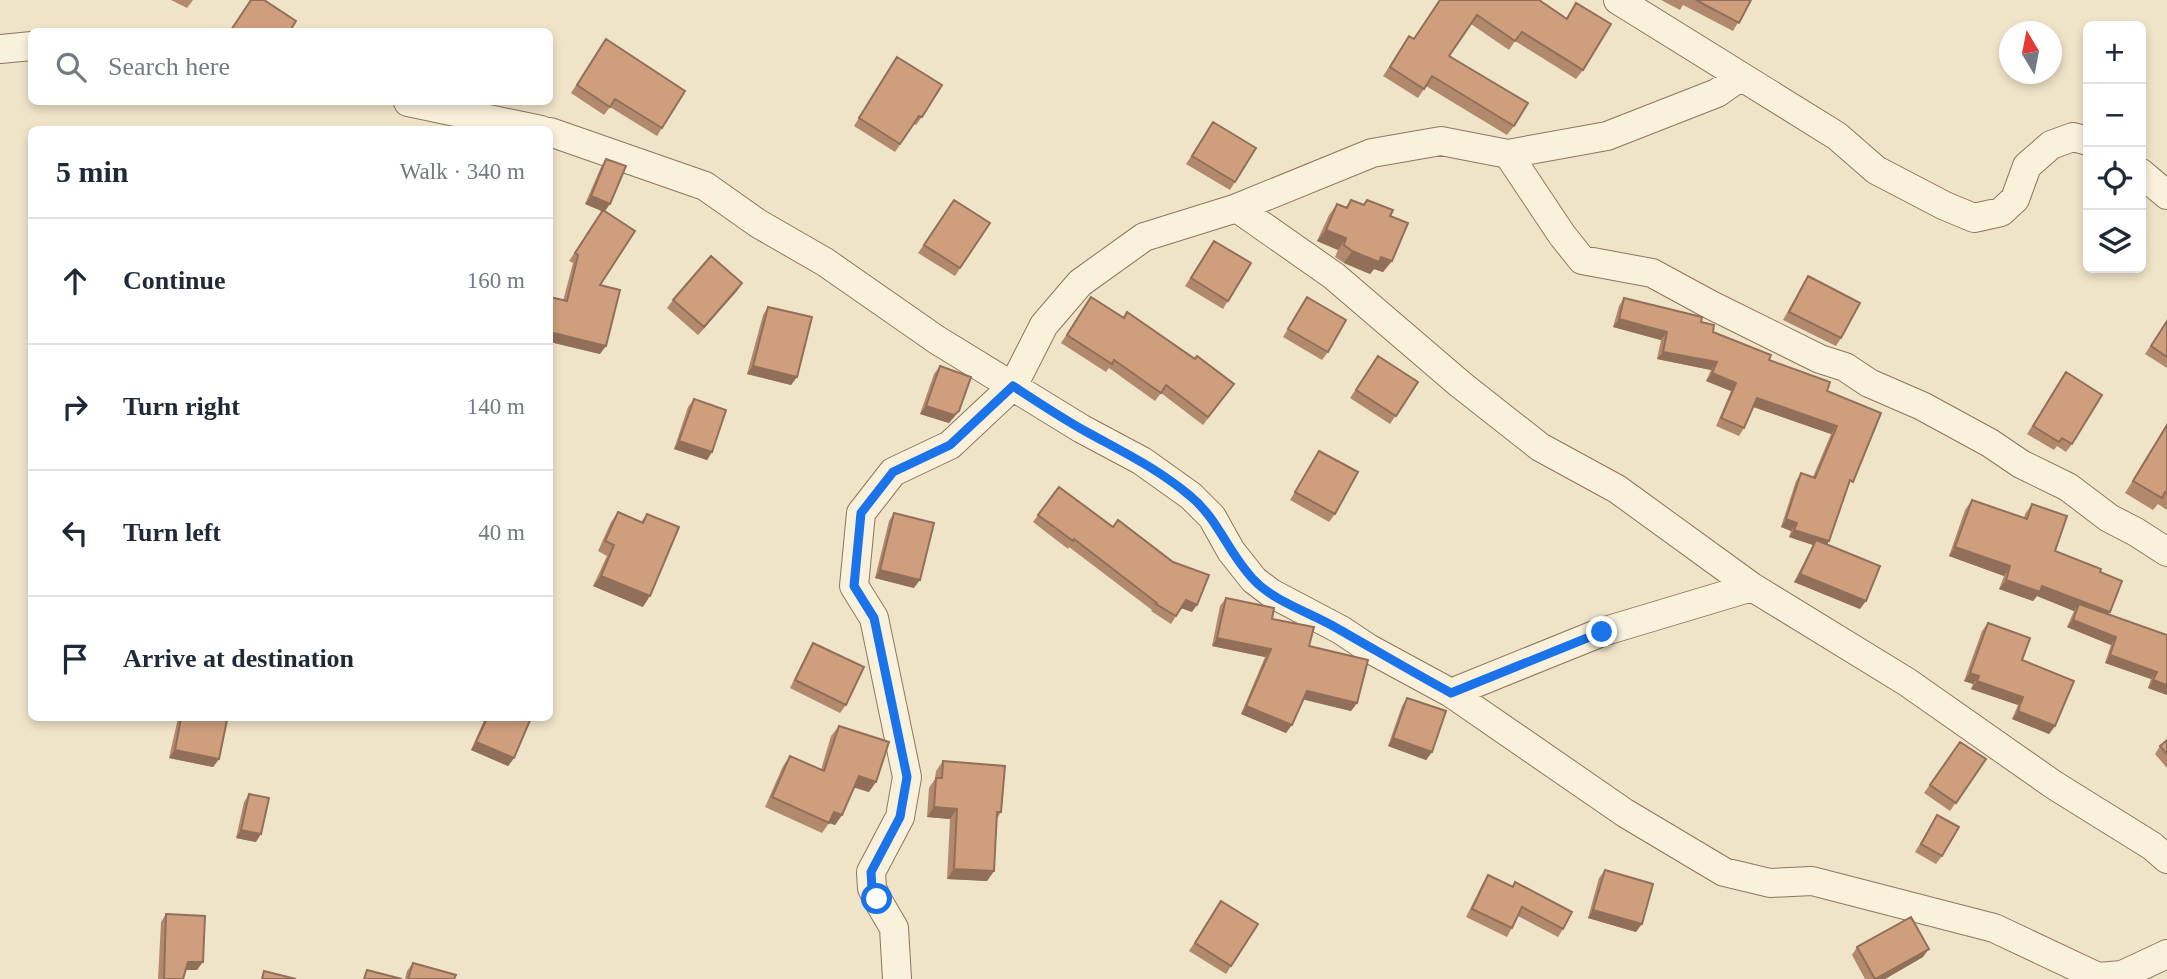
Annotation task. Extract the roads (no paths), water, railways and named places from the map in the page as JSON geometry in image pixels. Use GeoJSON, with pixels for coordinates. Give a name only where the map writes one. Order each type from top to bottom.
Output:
{"type":"FeatureCollection","features":[{"type":"Feature","properties":{"kind":"street"},"geometry":{"type":"LineString","coordinates":[[1618,0],[1837,136],[1876,170],[1974,218],[2001,212],[2015,199],[2027,166],[2051,145],[2073,137],[2083,140]]}},
{"type":"Feature","properties":{"kind":"street"},"geometry":{"type":"LineString","coordinates":[[0,49],[28,46]]}},
{"type":"Feature","properties":{"kind":"street"},"geometry":{"type":"LineString","coordinates":[[897,979],[894,928],[872,888],[871,872],[900,817],[907,777],[874,618],[854,586],[861,513],[893,472],[950,445],[1013,386],[1044,325],[1080,283],[1144,237],[1237,208],[1372,153],[1441,141],[1508,154],[1607,136],[1717,93],[1740,76]]}},
{"type":"Feature","properties":{"kind":"street"},"geometry":{"type":"LineString","coordinates":[[422,105],[522,126]]}},
{"type":"Feature","properties":{"kind":"street"},"geometry":{"type":"LineString","coordinates":[[553,133],[705,186],[760,224],[825,262],[937,340],[1082,429],[1142,461],[1191,496],[1212,517],[1231,551],[1254,580],[1271,593],[1451,693],[1625,813],[1724,872],[1770,883],[1812,881],[1968,921],[1994,929],[2098,977],[2122,975],[2167,954]]}},
{"type":"Feature","properties":{"kind":"street"},"geometry":{"type":"LineString","coordinates":[[1508,154],[1582,260],[1652,273],[1820,359],[1845,367],[1869,383],[1922,406],[1990,443],[2021,464],[2068,487],[2109,518],[2167,552]]}},
{"type":"Feature","properties":{"kind":"street"},"geometry":{"type":"LineString","coordinates":[[2146,177],[2167,195]]}},
{"type":"Feature","properties":{"kind":"street"},"geometry":{"type":"LineString","coordinates":[[1237,208],[1334,276],[1460,384],[1540,447],[1617,489],[1752,587],[1907,682],[2054,785],[2152,846],[2167,859]]}},
{"type":"Feature","properties":{"kind":"street"},"geometry":{"type":"LineString","coordinates":[[1451,693],[1602,632],[1752,587]]}}]}
